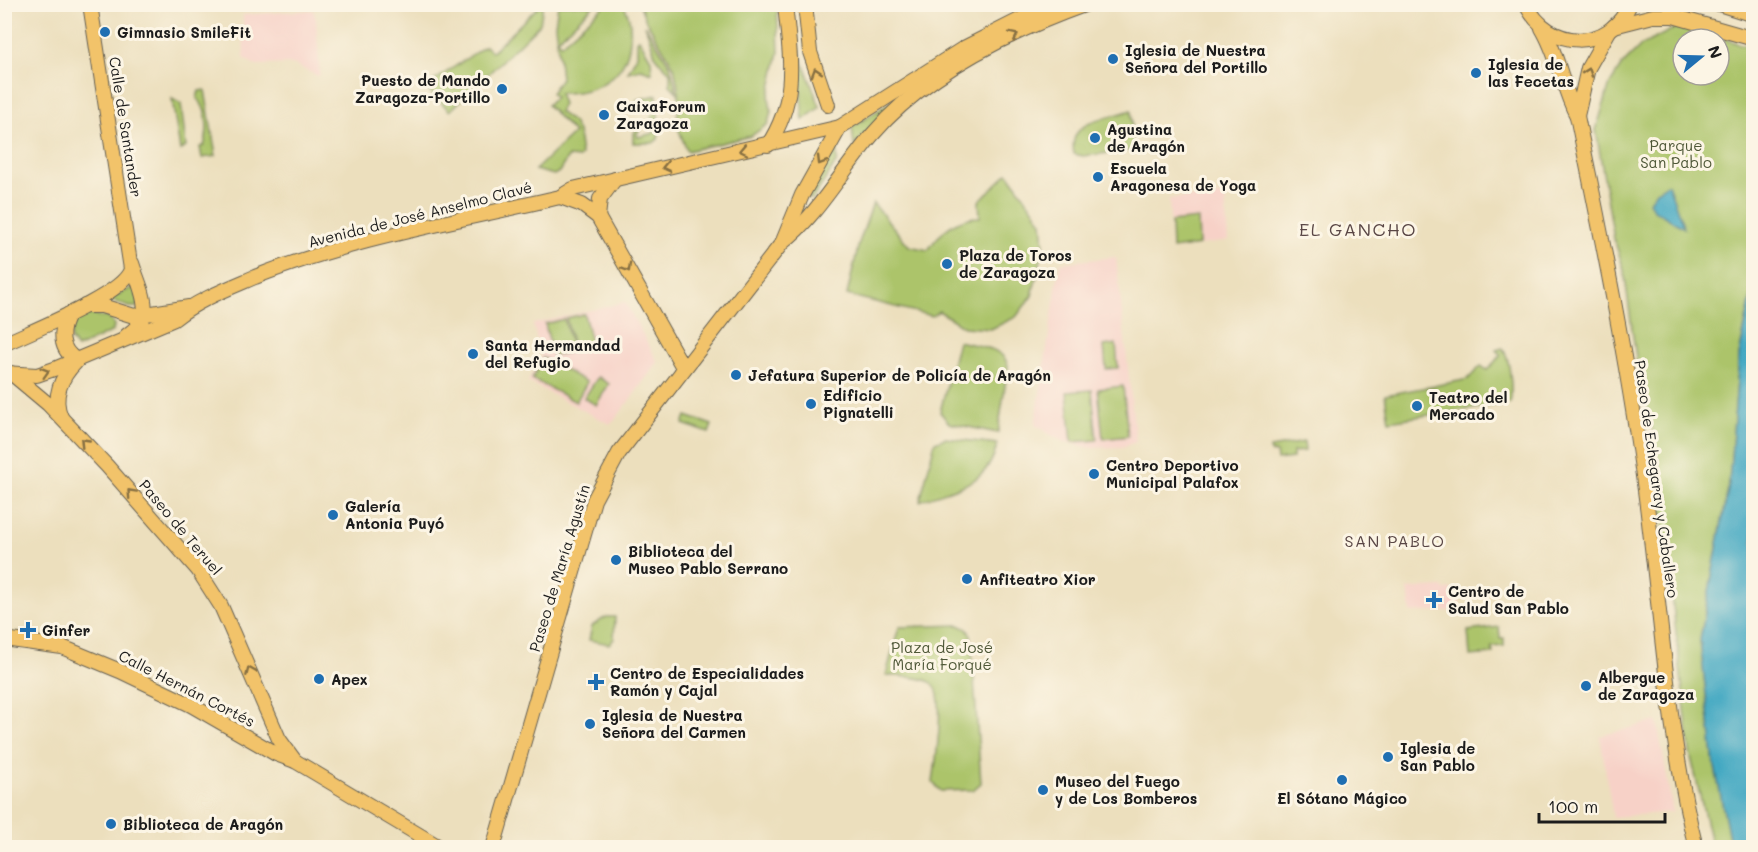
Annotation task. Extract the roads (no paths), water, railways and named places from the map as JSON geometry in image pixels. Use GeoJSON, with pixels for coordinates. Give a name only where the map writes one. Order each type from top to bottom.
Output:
{"type":"FeatureCollection","features":[{"type":"Feature","properties":{"kind":"main road","name":"Calle de Santander"},"geometry":{"type":"LineString","coordinates":[[90,4],[131,262],[146,303],[145,315]]}},
{"type":"Feature","properties":{"kind":"main road"},"geometry":{"type":"LineString","coordinates":[[768,145],[783,117],[792,76],[785,4]]}},
{"type":"Feature","properties":{"kind":"main road"},"geometry":{"type":"LineString","coordinates":[[805,4],[810,52],[828,105]]}},
{"type":"Feature","properties":{"kind":"main road","name":"Paseo de María Agustín"},"geometry":{"type":"LineString","coordinates":[[782,243],[802,195],[840,127],[964,48],[1052,4]]}},
{"type":"Feature","properties":{"kind":"main road","name":"Paseo de María Agustín"},"geometry":{"type":"LineString","coordinates":[[489,847],[599,488],[619,453],[782,243],[801,228],[844,168],[875,132],[919,90],[984,51],[1087,4]]}},
{"type":"Feature","properties":{"kind":"main road","name":"Paseo de Echegaray y Caballero"},"geometry":{"type":"LineString","coordinates":[[1576,116],[1588,68],[1630,4]]}},
{"type":"Feature","properties":{"kind":"main road"},"geometry":{"type":"LineString","coordinates":[[1719,4],[1754,15]]}},
{"type":"Feature","properties":{"kind":"main road","name":"Paseo de Echegaray y Caballero"},"geometry":{"type":"LineString","coordinates":[[1525,5],[1542,28],[1556,55],[1566,92],[1576,116],[1614,298],[1644,481],[1675,746],[1696,848]]}},
{"type":"Feature","properties":{"kind":"main road"},"geometry":{"type":"LineString","coordinates":[[1542,28],[1559,36],[1582,40],[1653,16],[1693,20],[1754,39]]}},
{"type":"Feature","properties":{"kind":"main road","name":"Avenida de José Anselmo Clavé"},"geometry":{"type":"LineString","coordinates":[[85,306],[130,315],[145,315],[189,307],[262,274],[316,255],[560,197],[573,189],[840,127]]}},
{"type":"Feature","properties":{"kind":"main road"},"geometry":{"type":"LineString","coordinates":[[598,217],[600,199],[615,179]]}},
{"type":"Feature","properties":{"kind":"main road"},"geometry":{"type":"LineString","coordinates":[[560,197],[582,205],[598,217],[684,369]]}},
{"type":"Feature","properties":{"kind":"main road"},"geometry":{"type":"LineString","coordinates":[[4,345],[85,306],[121,284],[131,262]]}},
{"type":"Feature","properties":{"kind":"main road","name":"Avenida de José Anselmo Clavé"},"geometry":{"type":"LineString","coordinates":[[7,372],[40,374],[111,345],[123,343],[174,319],[189,307]]}},
{"type":"Feature","properties":{"kind":"main road"},"geometry":{"type":"LineString","coordinates":[[111,345],[121,324],[114,310]]}},
{"type":"Feature","properties":{"kind":"main road"},"geometry":{"type":"LineString","coordinates":[[61,418],[56,401],[59,390],[77,360],[68,353],[62,341],[62,329],[69,314]]}},
{"type":"Feature","properties":{"kind":"main road"},"geometry":{"type":"LineString","coordinates":[[111,345],[130,333],[145,315]]}},
{"type":"Feature","properties":{"kind":"main road","name":"Paseo de Teruel"},"geometry":{"type":"LineString","coordinates":[[7,372],[61,418],[144,507],[204,579],[226,618],[279,739]]}},
{"type":"Feature","properties":{"kind":"main road","name":"Calle Hernán Cortés"},"geometry":{"type":"LineString","coordinates":[[4,639],[62,647],[159,689],[276,754],[295,761],[441,848]]}},
{"type":"Feature","properties":{"kind":"main road","name":"Calle Hernán Cortés"},"geometry":{"type":"LineString","coordinates":[[279,739],[295,761]]}},
{"type":"Feature","properties":{"kind":"water"},"geometry":{"type":"Polygon","coordinates":[[[1668,184],[1684,228],[1654,210],[1649,202],[1656,191],[1668,184]]]}},
{"type":"Feature","properties":{"kind":"water"},"geometry":{"type":"Polygon","coordinates":[[[1753,288],[1754,847],[1731,848],[1713,757],[1700,640],[1729,484],[1739,355],[1753,288]]]}},
{"type":"Feature","properties":{"kind":"place","name":"Gimnasio SmileFit"},"geometry":{"type":"Point","coordinates":[105,32]}},
{"type":"Feature","properties":{"kind":"place","name":"Iglesia de Nuestra Señora del Portillo"},"geometry":{"type":"Point","coordinates":[1113,59]}},
{"type":"Feature","properties":{"kind":"place","name":"Iglesia de las Fecetas"},"geometry":{"type":"Point","coordinates":[1476,73]}},
{"type":"Feature","properties":{"kind":"place","name":"Puesto de Mando Zaragoza-Portillo"},"geometry":{"type":"Point","coordinates":[502,89]}},
{"type":"Feature","properties":{"kind":"place","name":"CaixaForum Zaragoza"},"geometry":{"type":"Point","coordinates":[604,115]}},
{"type":"Feature","properties":{"kind":"place","name":"Agustina de Aragón"},"geometry":{"type":"Point","coordinates":[1095,138]}},
{"type":"Feature","properties":{"kind":"place","name":"Escuela Aragonesa de Yoga"},"geometry":{"type":"Point","coordinates":[1098,177]}},
{"type":"Feature","properties":{"kind":"place","name":"Plaza de Toros de Zaragoza"},"geometry":{"type":"Point","coordinates":[947,264]}},
{"type":"Feature","properties":{"kind":"place","name":"Santa Hermandad del Refugio"},"geometry":{"type":"Point","coordinates":[473,354]}},
{"type":"Feature","properties":{"kind":"place","name":"Jefatura Superior de Policía de Aragón"},"geometry":{"type":"Point","coordinates":[736,375]}},
{"type":"Feature","properties":{"kind":"place","name":"Edificio Pignatelli"},"geometry":{"type":"Point","coordinates":[811,404]}},
{"type":"Feature","properties":{"kind":"place","name":"Teatro del Mercado"},"geometry":{"type":"Point","coordinates":[1417,406]}},
{"type":"Feature","properties":{"kind":"place","name":"Centro Deportivo Municipal Palafox"},"geometry":{"type":"Point","coordinates":[1094,474]}},
{"type":"Feature","properties":{"kind":"place","name":"Galería Antonia Puyó"},"geometry":{"type":"Point","coordinates":[333,515]}},
{"type":"Feature","properties":{"kind":"place","name":"Biblioteca del Museo Pablo Serrano"},"geometry":{"type":"Point","coordinates":[616,560]}},
{"type":"Feature","properties":{"kind":"place","name":"Anfiteatro Xior"},"geometry":{"type":"Point","coordinates":[967,579]}},
{"type":"Feature","properties":{"kind":"place","name":"Centro de Salud San Pablo"},"geometry":{"type":"Point","coordinates":[1434,600]}},
{"type":"Feature","properties":{"kind":"place","name":"Ginfer"},"geometry":{"type":"Point","coordinates":[28,630]}},
{"type":"Feature","properties":{"kind":"place","name":"Apex"},"geometry":{"type":"Point","coordinates":[319,679]}},
{"type":"Feature","properties":{"kind":"place","name":"Centro de Especialidades Ramón y Cajal"},"geometry":{"type":"Point","coordinates":[596,682]}},
{"type":"Feature","properties":{"kind":"place","name":"Albergue de Zaragoza"},"geometry":{"type":"Point","coordinates":[1586,686]}},
{"type":"Feature","properties":{"kind":"place","name":"Iglesia de Nuestra Señora del Carmen"},"geometry":{"type":"Point","coordinates":[590,724]}},
{"type":"Feature","properties":{"kind":"place","name":"Iglesia de San Pablo"},"geometry":{"type":"Point","coordinates":[1388,757]}},
{"type":"Feature","properties":{"kind":"place","name":"El Sótano Mágico"},"geometry":{"type":"Point","coordinates":[1342,780]}},
{"type":"Feature","properties":{"kind":"place","name":"Museo del Fuego y de Los Bomberos"},"geometry":{"type":"Point","coordinates":[1043,790]}},
{"type":"Feature","properties":{"kind":"place","name":"Biblioteca de Aragón"},"geometry":{"type":"Point","coordinates":[111,824]}},
{"type":"Feature","properties":{"kind":"district","name":"EL GANCHO"},"geometry":{"type":"Point","coordinates":[1358,229]}},
{"type":"Feature","properties":{"kind":"district","name":"SAN PABLO"},"geometry":{"type":"Point","coordinates":[1395,540]}},
{"type":"Feature","properties":{"kind":"park label","name":"Parque San Pablo"},"geometry":{"type":"Point","coordinates":[1676,154]}},
{"type":"Feature","properties":{"kind":"park label","name":"Plaza de José María Forqué"},"geometry":{"type":"Point","coordinates":[942,656]}}]}
